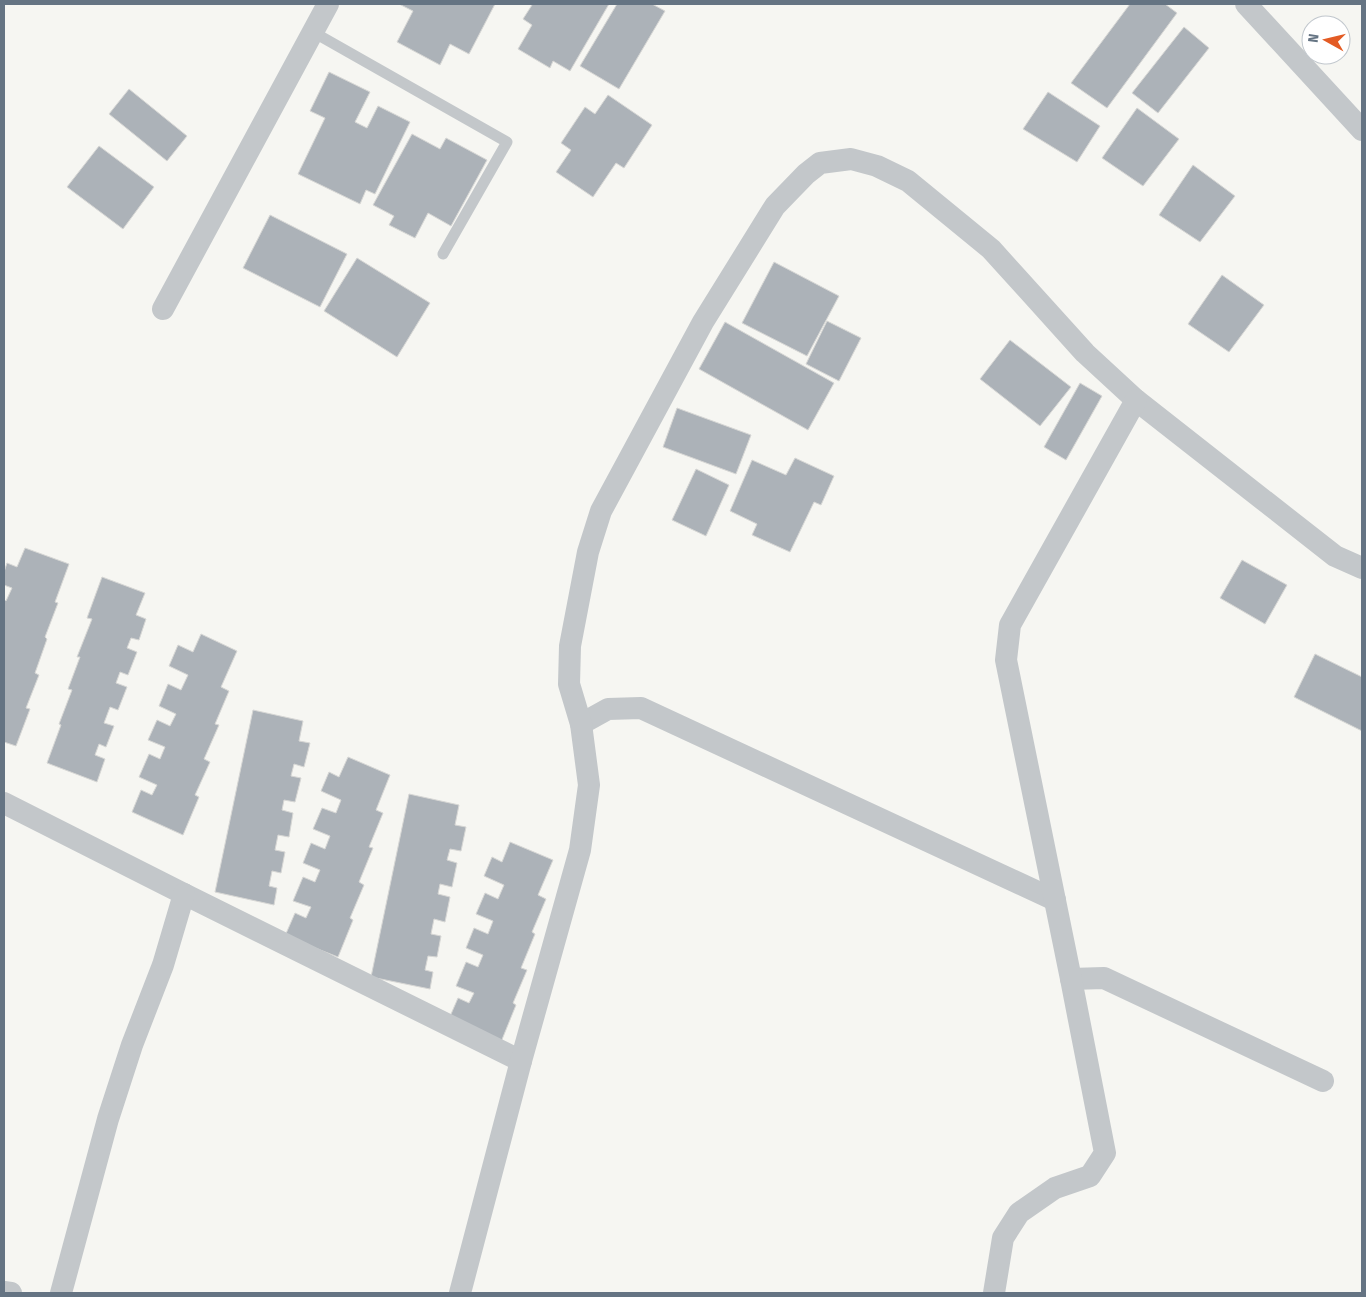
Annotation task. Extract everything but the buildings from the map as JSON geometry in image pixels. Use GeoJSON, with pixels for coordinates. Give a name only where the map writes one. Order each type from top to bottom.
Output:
{"type":"FeatureCollection","features":[{"type":"Feature","properties":{"kind":"street"},"geometry":{"type":"LineString","coordinates":[[163,309],[328,4]]}},
{"type":"Feature","properties":{"kind":"street"},"geometry":{"type":"LineString","coordinates":[[1246,4],[1362,130]]}},
{"type":"Feature","properties":{"kind":"street"},"geometry":{"type":"LineString","coordinates":[[460,1293],[521,1061],[580,850],[589,785],[581,724],[569,684],[570,646],[588,552],[601,511],[703,322],[775,206],[806,174],[820,163],[851,159],[876,166],[908,181],[991,249],[1085,353],[1136,400],[1335,556],[1362,568]]}},
{"type":"Feature","properties":{"kind":"street"},"geometry":{"type":"LineString","coordinates":[[994,1293],[1003,1238],[1019,1213],[1055,1188],[1090,1176],[1105,1153],[1006,660],[1010,625],[1136,400]]}},
{"type":"Feature","properties":{"kind":"street"},"geometry":{"type":"LineString","coordinates":[[581,724],[608,709],[641,708],[1055,900]]}},
{"type":"Feature","properties":{"kind":"street"},"geometry":{"type":"LineString","coordinates":[[4,803],[521,1061]]}},
{"type":"Feature","properties":{"kind":"street"},"geometry":{"type":"LineString","coordinates":[[60,1293],[108,1119],[132,1045],[163,965],[184,894]]}},
{"type":"Feature","properties":{"kind":"street"},"geometry":{"type":"LineString","coordinates":[[1071,979],[1104,978],[1323,1081]]}},
{"type":"Feature","properties":{"kind":"street"},"geometry":{"type":"LineString","coordinates":[[4,1292],[11,1293]]}},
{"type":"Feature","properties":{"kind":"lane"},"geometry":{"type":"LineString","coordinates":[[313,32],[507,142],[443,254]]}}]}
